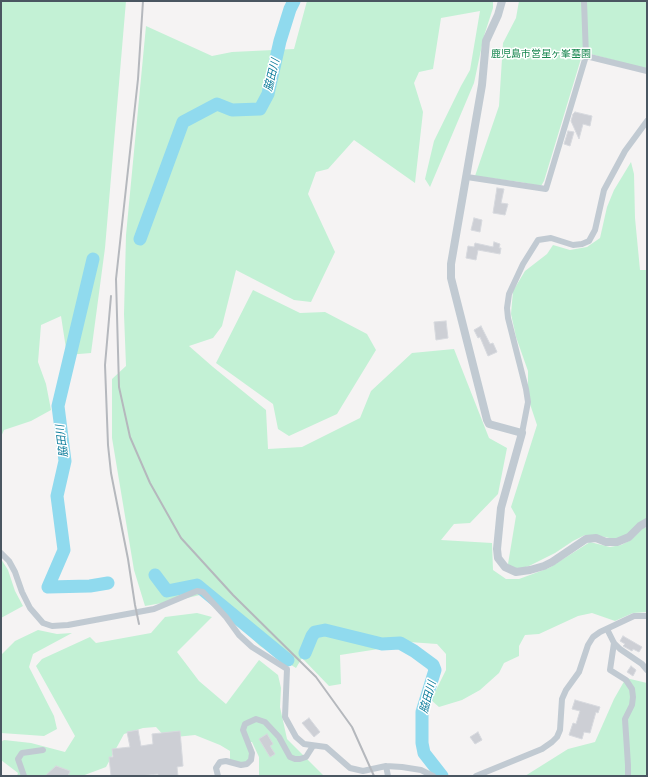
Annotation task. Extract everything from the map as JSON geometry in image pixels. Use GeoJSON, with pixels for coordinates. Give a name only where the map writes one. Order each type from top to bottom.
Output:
{"type":"FeatureCollection","features":[{"type":"Feature","properties":{"kind":"street"},"geometry":{"type":"LineString","coordinates":[[502,1],[498,15],[486,41],[482,85],[451,264],[451,278],[487,420],[489,424],[522,433]]}},
{"type":"Feature","properties":{"kind":"street"},"geometry":{"type":"LineString","coordinates":[[467,178],[546,189],[586,56],[584,1]]}},
{"type":"Feature","properties":{"kind":"street"},"geometry":{"type":"LineString","coordinates":[[586,56],[647,71]]}},
{"type":"Feature","properties":{"kind":"street"},"geometry":{"type":"LineString","coordinates":[[647,121],[625,151],[604,190],[595,230],[589,241],[582,244],[573,245],[551,238],[538,240],[523,264],[509,294],[507,308],[508,318],[520,362],[528,402],[522,433],[501,508],[497,549],[498,558],[505,567],[516,572],[544,566],[586,539],[596,538],[606,542],[617,542],[629,537],[640,526],[647,522]]}},
{"type":"Feature","properties":{"kind":"street"},"geometry":{"type":"LineString","coordinates":[[1,553],[9,561],[15,572],[22,592],[30,608],[43,623],[52,626],[68,625],[154,609],[197,591],[203,592],[226,617],[239,635],[252,647],[287,669],[285,717],[296,737],[304,744],[326,747],[350,768],[363,771],[386,766],[402,767],[421,770],[433,776]]}},
{"type":"Feature","properties":{"kind":"street"},"geometry":{"type":"LineString","coordinates":[[476,776],[542,749],[557,737],[562,719],[562,699],[566,690],[579,672],[588,645],[593,637],[600,632],[634,616],[647,616]]}},
{"type":"Feature","properties":{"kind":"street"},"geometry":{"type":"LineString","coordinates":[[606,629],[614,643],[642,664],[647,670]]}},
{"type":"Feature","properties":{"kind":"street"},"geometry":{"type":"LineString","coordinates":[[614,643],[610,670],[626,680],[632,689],[633,697],[632,705],[625,719],[628,776]]}},
{"type":"Feature","properties":{"kind":"street"},"geometry":{"type":"LineString","coordinates":[[218,776],[216,768],[220,762],[226,761],[241,765],[247,764],[251,760],[252,754],[243,730],[244,724],[256,719],[265,722],[279,737],[290,757],[300,760],[306,757],[313,746]]}},
{"type":"Feature","properties":{"kind":"street"},"geometry":{"type":"LineString","coordinates":[[24,776],[18,759],[22,753],[42,750]]}},
{"type":"Feature","properties":{"kind":"street"},"geometry":{"type":"LineString","coordinates":[[386,766],[388,776]]}},
{"type":"Feature","properties":{"kind":"green space"},"geometry":{"type":"Polygon","coordinates":[[[1,1],[126,1],[105,248],[91,353],[67,355],[61,316],[41,325],[38,362],[46,384],[51,410],[31,421],[4,430],[1,437],[1,1]]]}},
{"type":"Feature","properties":{"kind":"green space"},"geometry":{"type":"Polygon","coordinates":[[[307,1],[493,1],[493,8],[484,36],[474,83],[430,187],[425,179],[434,141],[470,70],[480,11],[441,18],[433,69],[419,72],[414,83],[423,112],[415,183],[354,140],[328,169],[316,172],[308,194],[335,252],[311,302],[294,300],[236,270],[222,326],[213,338],[189,346],[266,410],[268,449],[302,447],[360,418],[371,391],[412,353],[454,349],[489,438],[507,448],[498,494],[470,523],[454,524],[441,540],[492,543],[493,570],[506,579],[519,579],[549,568],[590,542],[610,547],[621,545],[631,540],[643,528],[647,527],[647,612],[633,613],[615,621],[592,613],[578,616],[539,634],[525,635],[519,646],[519,656],[504,663],[499,673],[480,690],[462,700],[439,707],[431,700],[446,670],[446,654],[437,644],[409,642],[385,648],[340,655],[341,684],[329,686],[302,658],[296,668],[260,646],[204,594],[145,606],[134,570],[112,438],[112,379],[126,366],[124,314],[126,235],[146,26],[212,56],[232,52],[294,49],[307,1]]]}},
{"type":"Feature","properties":{"kind":"green space","name":"鹿児島市営星ヶ峯墓園"},"geometry":{"type":"Polygon","coordinates":[[[519,1],[647,1],[647,69],[583,52],[544,181],[541,186],[475,176],[499,106],[503,43],[516,18],[519,1]]]}},
{"type":"Feature","properties":{"kind":"green space"},"geometry":{"type":"Polygon","coordinates":[[[631,162],[634,174],[635,218],[640,270],[647,270],[647,520],[626,536],[614,539],[585,535],[555,553],[529,566],[516,570],[508,564],[516,516],[511,507],[537,425],[528,398],[528,371],[516,337],[511,314],[513,291],[525,271],[547,254],[553,245],[570,250],[587,247],[600,238],[607,207],[614,190],[631,162]]]}},
{"type":"Feature","properties":{"kind":"green space"},"geometry":{"type":"Polygon","coordinates":[[[253,290],[300,313],[325,312],[367,334],[376,350],[337,414],[289,436],[278,429],[273,404],[216,363],[253,290]]]}},
{"type":"Feature","properties":{"kind":"green space"},"geometry":{"type":"Polygon","coordinates":[[[1,559],[8,570],[15,591],[23,606],[1,618],[1,559]]]}},
{"type":"Feature","properties":{"kind":"green space"},"geometry":{"type":"Polygon","coordinates":[[[197,613],[212,617],[177,652],[199,681],[226,704],[259,660],[278,675],[281,688],[280,707],[287,739],[324,776],[259,776],[259,757],[252,742],[246,742],[252,758],[251,764],[230,765],[230,751],[220,745],[195,735],[166,738],[156,727],[143,728],[124,734],[106,767],[82,776],[71,776],[57,768],[51,776],[17,776],[18,773],[1,760],[1,742],[4,740],[31,743],[65,752],[75,736],[36,666],[42,659],[90,637],[96,643],[151,633],[165,617],[197,613]]]}},
{"type":"Feature","properties":{"kind":"green space"},"geometry":{"type":"Polygon","coordinates":[[[38,630],[57,634],[72,633],[33,654],[29,667],[54,716],[57,729],[44,736],[1,733],[1,655],[15,641],[38,630]]]}},
{"type":"Feature","properties":{"kind":"green space"},"geometry":{"type":"Polygon","coordinates":[[[626,678],[647,683],[647,776],[525,776],[568,749],[595,742],[614,699],[626,678]]]}},
{"type":"Feature","properties":{"kind":"building"},"geometry":{"type":"Polygon","coordinates":[[[575,112],[592,116],[590,126],[583,124],[579,139],[571,121],[575,112]]]}},
{"type":"Feature","properties":{"kind":"building"},"geometry":{"type":"Polygon","coordinates":[[[568,131],[574,132],[570,146],[564,144],[568,131]]]}},
{"type":"Feature","properties":{"kind":"building"},"geometry":{"type":"Polygon","coordinates":[[[497,188],[504,189],[501,203],[508,204],[505,215],[493,213],[497,188]]]}},
{"type":"Feature","properties":{"kind":"building"},"geometry":{"type":"Polygon","coordinates":[[[474,218],[482,220],[480,232],[471,230],[474,218]]]}},
{"type":"Feature","properties":{"kind":"building"},"geometry":{"type":"Polygon","coordinates":[[[494,242],[500,244],[500,254],[478,250],[476,260],[466,258],[468,246],[474,247],[475,243],[493,247],[494,242]]]}},
{"type":"Feature","properties":{"kind":"building"},"geometry":{"type":"Polygon","coordinates":[[[446,321],[448,338],[436,340],[434,322],[446,321]]]}},
{"type":"Feature","properties":{"kind":"building"},"geometry":{"type":"Polygon","coordinates":[[[481,326],[490,344],[493,343],[497,352],[488,356],[480,337],[478,338],[474,330],[481,326]]]}},
{"type":"Feature","properties":{"kind":"building"},"geometry":{"type":"Polygon","coordinates":[[[623,636],[642,647],[639,652],[633,649],[632,651],[623,646],[625,644],[620,641],[623,636]]]}},
{"type":"Feature","properties":{"kind":"building"},"geometry":{"type":"Polygon","coordinates":[[[631,666],[636,670],[633,676],[627,672],[631,666]]]}},
{"type":"Feature","properties":{"kind":"building"},"geometry":{"type":"Polygon","coordinates":[[[575,700],[600,707],[598,713],[596,712],[590,733],[584,732],[582,739],[569,735],[573,723],[576,724],[580,711],[572,709],[575,700]]]}},
{"type":"Feature","properties":{"kind":"building"},"geometry":{"type":"Polygon","coordinates":[[[309,718],[320,732],[314,737],[302,723],[309,718]]]}},
{"type":"Feature","properties":{"kind":"building"},"geometry":{"type":"Polygon","coordinates":[[[138,730],[141,746],[153,744],[152,734],[180,731],[183,766],[177,767],[178,776],[158,776],[158,774],[140,776],[111,776],[109,757],[113,757],[112,749],[130,747],[127,732],[138,730]]]}},
{"type":"Feature","properties":{"kind":"building"},"geometry":{"type":"Polygon","coordinates":[[[478,732],[482,740],[475,744],[470,737],[478,732]]]}},
{"type":"Feature","properties":{"kind":"building"},"geometry":{"type":"Polygon","coordinates":[[[267,734],[273,744],[270,746],[275,754],[270,757],[259,739],[267,734]]]}},
{"type":"Feature","properties":{"kind":"building"},"geometry":{"type":"Polygon","coordinates":[[[56,766],[70,771],[68,776],[45,776],[56,766]]]}},
{"type":"Feature","properties":{"kind":"waterway","name":"脇田川"},"geometry":{"type":"LineString","coordinates":[[140,239],[183,122],[217,104],[232,110],[260,109],[268,94],[280,41],[294,1]]}},
{"type":"Feature","properties":{"kind":"waterway","name":"脇田川"},"geometry":{"type":"LineString","coordinates":[[93,259],[58,406],[65,461],[57,496],[64,550],[48,587],[90,586],[108,583]]}},
{"type":"Feature","properties":{"kind":"waterway","name":"脇田川"},"geometry":{"type":"LineString","coordinates":[[155,575],[167,591],[197,585],[288,660]]}},
{"type":"Feature","properties":{"kind":"waterway","name":"脇田川"},"geometry":{"type":"LineString","coordinates":[[305,653],[315,632],[325,630],[382,644],[400,643],[433,665],[435,670],[422,712],[422,743],[424,753],[442,776]]}},
{"type":"Feature","properties":{"kind":"railway"},"geometry":{"type":"LineString","coordinates":[[143,1],[138,79],[116,279],[119,387],[130,437],[150,483],[181,538],[233,595],[316,677],[352,727],[374,776]]}},
{"type":"Feature","properties":{"kind":"railway"},"geometry":{"type":"LineString","coordinates":[[111,296],[105,365],[108,445],[111,473],[139,624]]}}]}
